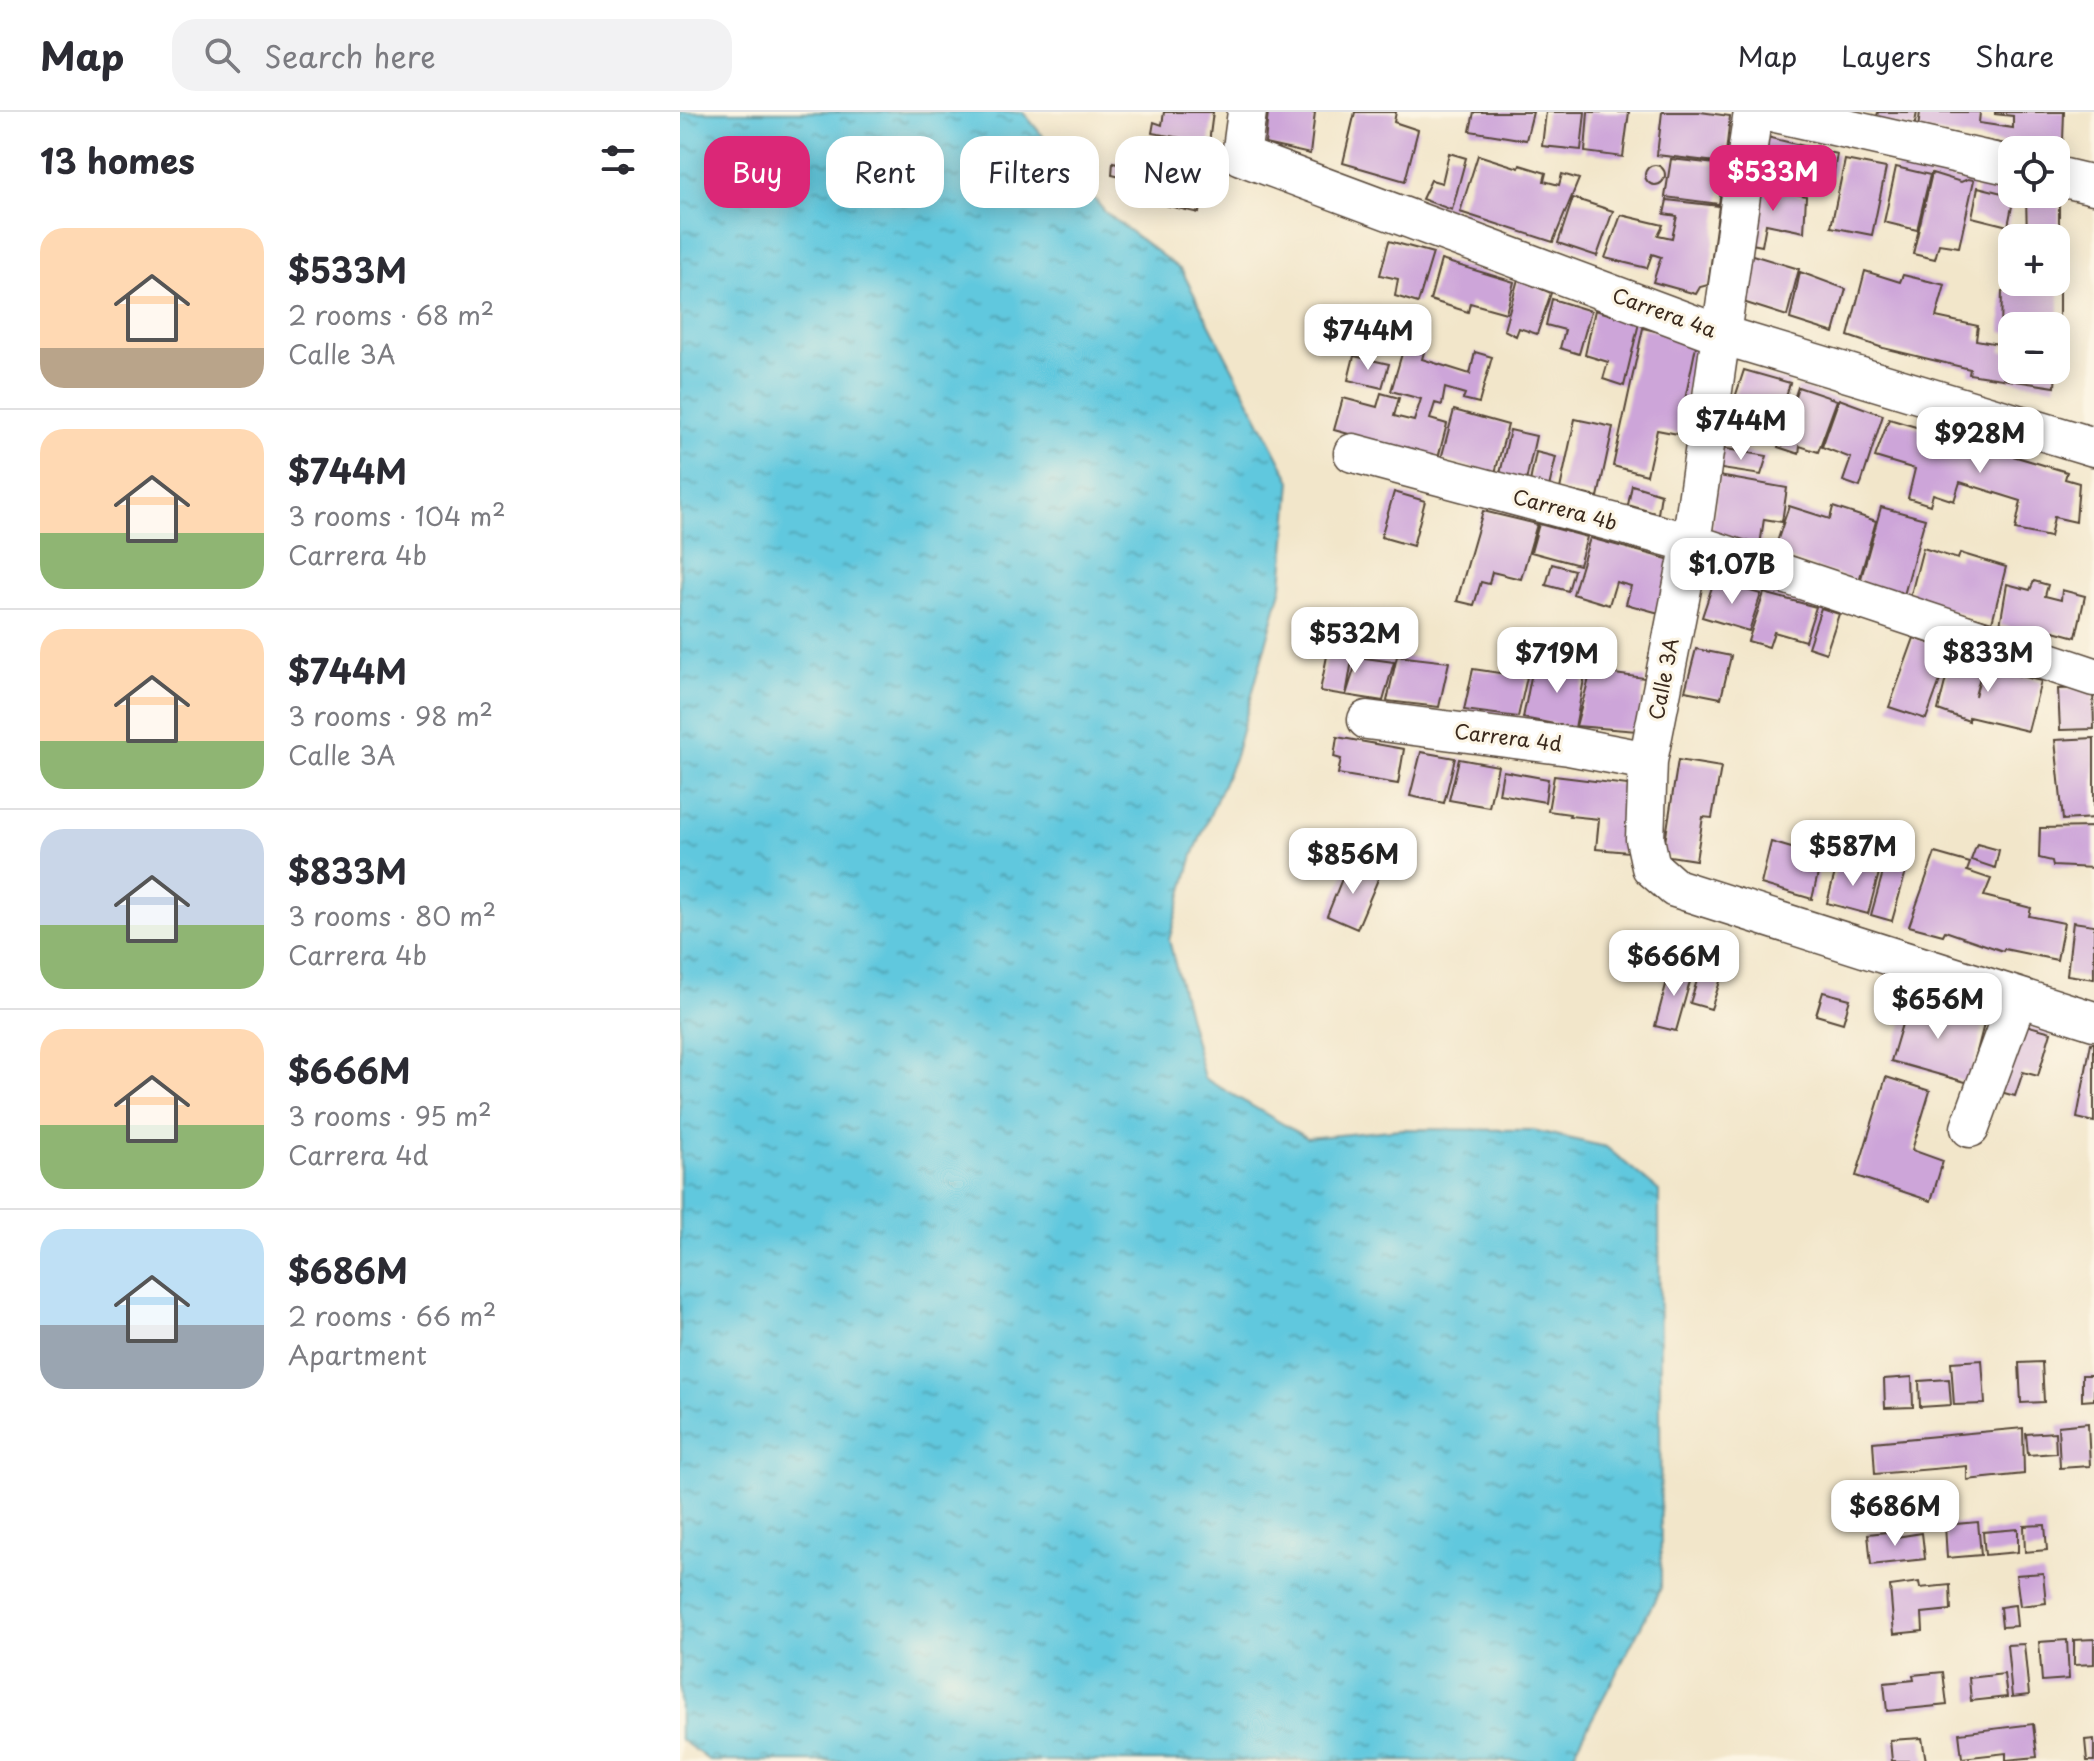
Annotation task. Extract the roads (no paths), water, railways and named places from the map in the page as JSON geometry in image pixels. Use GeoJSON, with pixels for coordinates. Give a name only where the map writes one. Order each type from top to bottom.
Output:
{"type":"FeatureCollection","features":[{"type":"Feature","properties":{"kind":"street","name":"Carrera 4a"},"geometry":{"type":"LineString","coordinates":[[1247,112],[1241,156],[1722,335],[2094,447]]}},
{"type":"Feature","properties":{"kind":"street","name":"Calle 3A"},"geometry":{"type":"LineString","coordinates":[[1753,112],[1691,543],[1648,761],[1645,839],[1651,867],[1675,888],[2018,997]]}},
{"type":"Feature","properties":{"kind":"street"},"geometry":{"type":"LineString","coordinates":[[1771,112],[1998,163]]}},
{"type":"Feature","properties":{"kind":"street"},"geometry":{"type":"LineString","coordinates":[[2070,179],[2094,185]]}},
{"type":"Feature","properties":{"kind":"street","name":"Carrera 4b"},"geometry":{"type":"LineString","coordinates":[[1353,453],[1691,543],[2094,677]]}},
{"type":"Feature","properties":{"kind":"street","name":"Carrera 4d"},"geometry":{"type":"LineString","coordinates":[[1367,720],[1569,746],[1648,761]]}},
{"type":"Feature","properties":{"kind":"street"},"geometry":{"type":"LineString","coordinates":[[1970,1128],[2018,997],[2094,1021]]}},
{"type":"Feature","properties":{"kind":"water"},"geometry":{"type":"Polygon","coordinates":[[[680,112],[1023,112],[1043,136],[960,136],[960,208],[1099,208],[1099,205],[1182,271],[1291,481],[1282,586],[1235,756],[1193,855],[1169,940],[1204,1078],[1307,1138],[1401,1129],[1533,1130],[1606,1147],[1659,1191],[1661,1588],[1570,1761],[710,1761],[680,1739],[680,112]]]}}]}
